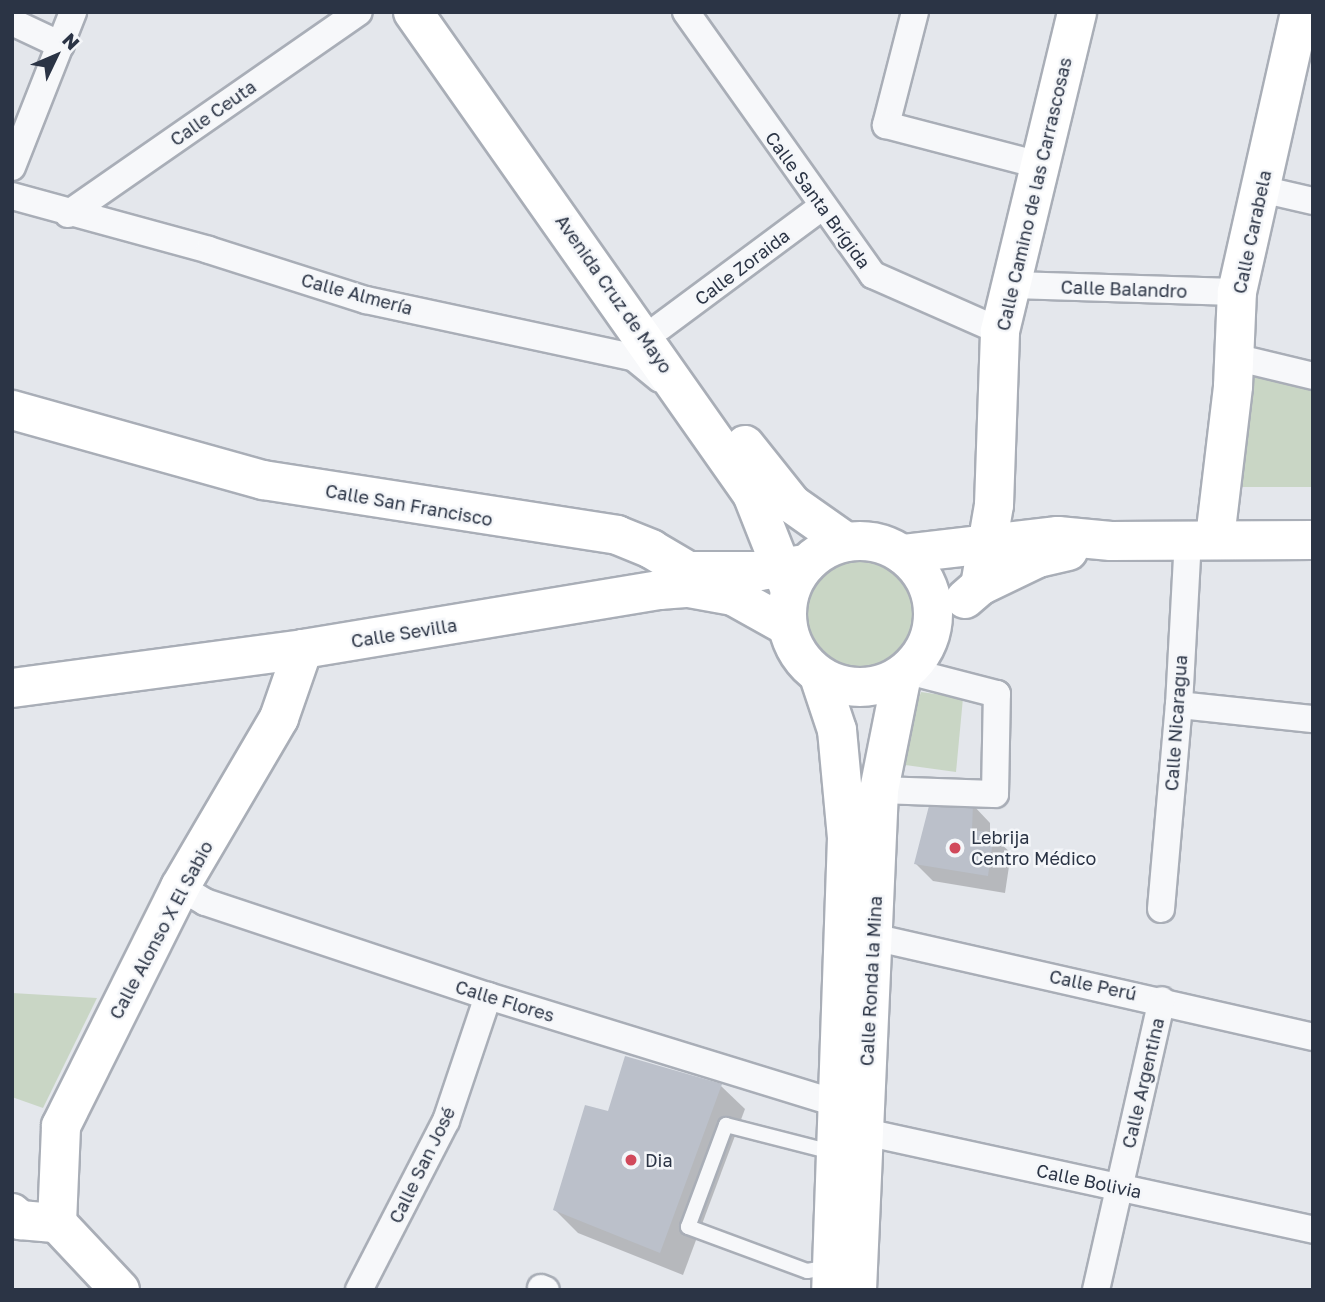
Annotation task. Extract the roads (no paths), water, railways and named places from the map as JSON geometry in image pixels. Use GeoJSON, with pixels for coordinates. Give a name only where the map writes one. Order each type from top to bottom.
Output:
{"type":"FeatureCollection","features":[{"type":"Feature","properties":{"kind":"street"},"geometry":{"type":"LineString","coordinates":[[12,167],[73,12]]}},
{"type":"Feature","properties":{"kind":"street","name":"Calle Ceuta"},"geometry":{"type":"LineString","coordinates":[[68,214],[359,12]]}},
{"type":"Feature","properties":{"kind":"street","name":"Avenida Cruz de Mayo"},"geometry":{"type":"LineString","coordinates":[[413,12],[752,494],[792,587]]}},
{"type":"Feature","properties":{"kind":"street","name":"Avenida Cruz de Mayo"},"geometry":{"type":"LineString","coordinates":[[436,12],[660,327],[792,504],[846,542]]}},
{"type":"Feature","properties":{"kind":"street","name":"Calle Santa Brígida"},"geometry":{"type":"LineString","coordinates":[[686,12],[873,275],[1000,331]]}},
{"type":"Feature","properties":{"kind":"street"},"geometry":{"type":"LineString","coordinates":[[915,12],[886,125],[1040,165]]}},
{"type":"Feature","properties":{"kind":"street","name":"Calle Camino de las Carrascosas"},"geometry":{"type":"LineString","coordinates":[[980,586],[994,505],[1000,331],[1077,12]]}},
{"type":"Feature","properties":{"kind":"street","name":"Calle Carabela"},"geometry":{"type":"LineString","coordinates":[[1201,538],[1234,357],[1237,292],[1303,20]]}},
{"type":"Feature","properties":{"kind":"street"},"geometry":{"type":"LineString","coordinates":[[12,22],[61,44]]}},
{"type":"Feature","properties":{"kind":"street"},"geometry":{"type":"LineString","coordinates":[[1261,189],[1313,201]]}},
{"type":"Feature","properties":{"kind":"street","name":"Calle Almería"},"geometry":{"type":"LineString","coordinates":[[12,196],[68,214],[209,250],[366,300],[633,357],[691,404]]}},
{"type":"Feature","properties":{"kind":"street","name":"Calle Zoraida"},"geometry":{"type":"LineString","coordinates":[[660,327],[823,206]]}},
{"type":"Feature","properties":{"kind":"street","name":"Calle Balandro"},"geometry":{"type":"LineString","coordinates":[[1011,285],[1237,292]]}},
{"type":"Feature","properties":{"kind":"street"},"geometry":{"type":"LineString","coordinates":[[1234,357],[1313,376]]}},
{"type":"Feature","properties":{"kind":"street","name":"Calle San Francisco"},"geometry":{"type":"LineString","coordinates":[[12,410],[263,480],[617,535],[652,549],[688,571],[792,587]]}},
{"type":"Feature","properties":{"kind":"street"},"geometry":{"type":"LineString","coordinates":[[902,554],[1058,536],[1111,541],[1201,538],[1313,540]]}},
{"type":"Feature","properties":{"kind":"street","name":"Calle Nicaragua"},"geometry":{"type":"LineString","coordinates":[[1161,909],[1179,705],[1201,538]]}},
{"type":"Feature","properties":{"kind":"street"},"geometry":{"type":"LineString","coordinates":[[933,629],[929,587],[902,554],[885,545],[846,542],[824,550],[792,587],[799,654],[820,676],[861,688],[905,673],[919,659],[933,629],[980,586],[1038,558],[1111,541]]}},
{"type":"Feature","properties":{"kind":"street","name":"Calle Sevilla"},"geometry":{"type":"LineString","coordinates":[[12,688],[303,649],[689,588],[733,596],[792,587]]}},
{"type":"Feature","properties":{"kind":"street","name":"Calle Alonso X El Sabio"},"geometry":{"type":"LineString","coordinates":[[57,1223],[61,1126],[180,887],[279,718],[303,649]]}},
{"type":"Feature","properties":{"kind":"street"},"geometry":{"type":"LineString","coordinates":[[879,790],[995,794],[997,694],[905,673]]}},
{"type":"Feature","properties":{"kind":"street","name":"Calle Ronda la Mina"},"geometry":{"type":"LineString","coordinates":[[839,1282],[865,1132],[879,790],[905,673]]}},
{"type":"Feature","properties":{"kind":"street","name":"Calle Ronda la Mina"},"geometry":{"type":"LineString","coordinates":[[820,676],[837,730],[847,838],[832,1152],[839,1282]]}},
{"type":"Feature","properties":{"kind":"street"},"geometry":{"type":"LineString","coordinates":[[1179,705],[1313,719]]}},
{"type":"Feature","properties":{"kind":"street","name":"Calle Flores"},"geometry":{"type":"LineString","coordinates":[[180,887],[205,902],[488,996],[835,1102]]}},
{"type":"Feature","properties":{"kind":"street","name":"Calle Perú"},"geometry":{"type":"LineString","coordinates":[[873,937],[1162,1000],[1313,1037]]}},
{"type":"Feature","properties":{"kind":"street","name":"Calle San José"},"geometry":{"type":"LineString","coordinates":[[359,1290],[446,1121],[488,996]]}},
{"type":"Feature","properties":{"kind":"street","name":"Calle Argentina"},"geometry":{"type":"LineString","coordinates":[[1097,1290],[1162,1000]]}},
{"type":"Feature","properties":{"kind":"street","name":"Calle Bolivia"},"geometry":{"type":"LineString","coordinates":[[865,1132],[1313,1230]]}},
{"type":"Feature","properties":{"kind":"street"},"geometry":{"type":"LineString","coordinates":[[12,1213],[20,1220],[57,1223],[120,1290]]}},
{"type":"Feature","properties":{"kind":"lane"},"geometry":{"type":"LineString","coordinates":[[832,1152],[726,1125],[688,1227],[839,1282]]}},
{"type":"Feature","properties":{"kind":"place","name":"Lebrija Centro Médico"},"geometry":{"type":"Point","coordinates":[955,848]}},
{"type":"Feature","properties":{"kind":"place","name":"Dia"},"geometry":{"type":"Point","coordinates":[631,1160]}}]}
